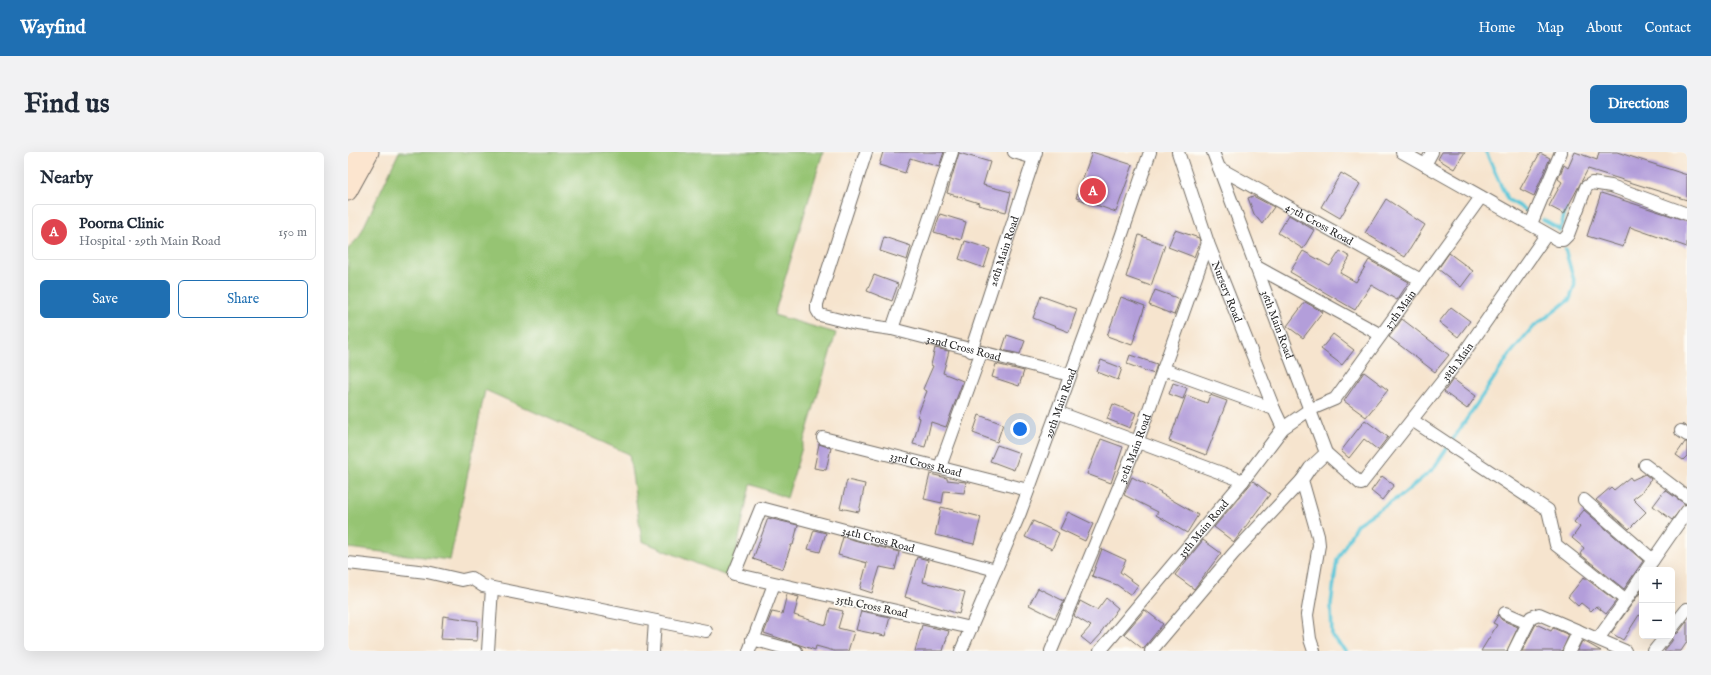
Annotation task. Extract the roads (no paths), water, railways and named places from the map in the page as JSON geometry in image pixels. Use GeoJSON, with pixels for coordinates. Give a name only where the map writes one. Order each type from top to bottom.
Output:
{"type":"FeatureCollection","features":[{"type":"Feature","properties":{"kind":"main road"},"geometry":{"type":"LineString","coordinates":[[348,166],[355,152]]}},
{"type":"Feature","properties":{"kind":"main road"},"geometry":{"type":"LineString","coordinates":[[348,192],[370,152]]}},
{"type":"Feature","properties":{"kind":"street","name":"32nd Cross Road"},"geometry":{"type":"LineString","coordinates":[[866,152],[817,304],[817,310],[820,315],[856,324],[892,329],[976,352],[1070,375]]}},
{"type":"Feature","properties":{"kind":"street"},"geometry":{"type":"LineString","coordinates":[[892,329],[952,152]]}},
{"type":"Feature","properties":{"kind":"street"},"geometry":{"type":"LineString","coordinates":[[1014,152],[1035,155]]}},
{"type":"Feature","properties":{"kind":"street","name":"29th Main Road"},"geometry":{"type":"LineString","coordinates":[[961,651],[1028,490],[1150,152]]}},
{"type":"Feature","properties":{"kind":"street","name":"Nursery Road"},"geometry":{"type":"LineString","coordinates":[[1178,152],[1208,243],[1274,409],[1283,428]]}},
{"type":"Feature","properties":{"kind":"street","name":"36th Main Road"},"geometry":{"type":"LineString","coordinates":[[1213,152],[1326,453],[1361,484]]}},
{"type":"Feature","properties":{"kind":"street"},"geometry":{"type":"LineString","coordinates":[[1402,152],[1531,224],[1546,235],[1558,240],[1563,240],[1568,235],[1586,187],[1592,183],[1611,186],[1687,214]]}},
{"type":"Feature","properties":{"kind":"street"},"geometry":{"type":"LineString","coordinates":[[1425,165],[1432,152]]}},
{"type":"Feature","properties":{"kind":"street"},"geometry":{"type":"LineString","coordinates":[[1531,224],[1561,152]]}},
{"type":"Feature","properties":{"kind":"street","name":"26th Main Road"},"geometry":{"type":"LineString","coordinates":[[940,467],[1035,155]]}},
{"type":"Feature","properties":{"kind":"street","name":"47th Cross Road"},"geometry":{"type":"LineString","coordinates":[[1219,168],[1421,280]]}},
{"type":"Feature","properties":{"kind":"street","name":"37th Main"},"geometry":{"type":"LineString","coordinates":[[1309,410],[1335,399],[1481,197]]}},
{"type":"Feature","properties":{"kind":"street","name":"38th Main"},"geometry":{"type":"LineString","coordinates":[[1361,484],[1458,360],[1546,235]]}},
{"type":"Feature","properties":{"kind":"street","name":"30th Main Road"},"geometry":{"type":"LineString","coordinates":[[1051,651],[1137,443],[1208,243]]}},
{"type":"Feature","properties":{"kind":"street"},"geometry":{"type":"LineString","coordinates":[[1255,266],[1381,335]]}},
{"type":"Feature","properties":{"kind":"street"},"geometry":{"type":"LineString","coordinates":[[1163,369],[1274,409]]}},
{"type":"Feature","properties":{"kind":"street","name":"35th Main Road"},"geometry":{"type":"LineString","coordinates":[[1100,651],[1243,481],[1283,428],[1309,410]]}},
{"type":"Feature","properties":{"kind":"street"},"geometry":{"type":"LineString","coordinates":[[1057,412],[1137,443],[1243,481]]}},
{"type":"Feature","properties":{"kind":"street"},"geometry":{"type":"LineString","coordinates":[[1412,420],[1548,510],[1556,545],[1626,600]]}},
{"type":"Feature","properties":{"kind":"street","name":"33rd Cross Road"},"geometry":{"type":"LineString","coordinates":[[823,438],[1028,490]]}},
{"type":"Feature","properties":{"kind":"street"},"geometry":{"type":"LineString","coordinates":[[1151,651],[1233,554],[1302,480],[1310,468],[1326,453]]}},
{"type":"Feature","properties":{"kind":"street"},"geometry":{"type":"LineString","coordinates":[[1645,465],[1687,496]]}},
{"type":"Feature","properties":{"kind":"street"},"geometry":{"type":"LineString","coordinates":[[1302,480],[1318,536],[1319,545],[1307,615],[1310,640],[1314,651]]}},
{"type":"Feature","properties":{"kind":"street"},"geometry":{"type":"LineString","coordinates":[[1584,500],[1650,565],[1687,511]]}},
{"type":"Feature","properties":{"kind":"street","name":"34th Cross Road"},"geometry":{"type":"LineString","coordinates":[[761,508],[996,570]]}},
{"type":"Feature","properties":{"kind":"street","name":"35th Cross Road"},"geometry":{"type":"LineString","coordinates":[[761,508],[734,574],[971,628]]}},
{"type":"Feature","properties":{"kind":"street"},"geometry":{"type":"LineString","coordinates":[[348,563],[428,572],[462,580],[471,578],[488,587],[706,631]]}},
{"type":"Feature","properties":{"kind":"street"},"geometry":{"type":"LineString","coordinates":[[1598,639],[1639,580]]}},
{"type":"Feature","properties":{"kind":"street"},"geometry":{"type":"LineString","coordinates":[[774,584],[751,645],[796,651]]}},
{"type":"Feature","properties":{"kind":"street"},"geometry":{"type":"LineString","coordinates":[[488,587],[488,651]]}},
{"type":"Feature","properties":{"kind":"street"},"geometry":{"type":"LineString","coordinates":[[1675,624],[1687,609]]}},
{"type":"Feature","properties":{"kind":"street"},"geometry":{"type":"LineString","coordinates":[[1506,613],[1528,623]]}},
{"type":"Feature","properties":{"kind":"street"},"geometry":{"type":"LineString","coordinates":[[1514,651],[1531,617],[1539,614],[1625,651]]}},
{"type":"Feature","properties":{"kind":"street"},"geometry":{"type":"LineString","coordinates":[[652,651],[655,621]]}},
{"type":"Feature","properties":{"kind":"street"},"geometry":{"type":"LineString","coordinates":[[1569,651],[1579,631]]}},
{"type":"Feature","properties":{"kind":"street"},"geometry":{"type":"LineString","coordinates":[[1654,651],[1664,639]]}},
{"type":"Feature","properties":{"kind":"waterway"},"geometry":{"type":"LineString","coordinates":[[1486,152],[1507,199],[1527,211]]}},
{"type":"Feature","properties":{"kind":"waterway"},"geometry":{"type":"LineString","coordinates":[[1543,220],[1560,231],[1566,208]]}},
{"type":"Feature","properties":{"kind":"waterway"},"geometry":{"type":"LineString","coordinates":[[1346,651],[1332,636],[1331,604],[1337,560],[1357,524],[1402,495],[1433,469],[1511,353],[1531,329],[1570,299],[1575,284],[1565,249]]}},
{"type":"Feature","properties":{"kind":"place","name":"Poorna Clinic"},"geometry":{"type":"Point","coordinates":[1093,191]}}]}
